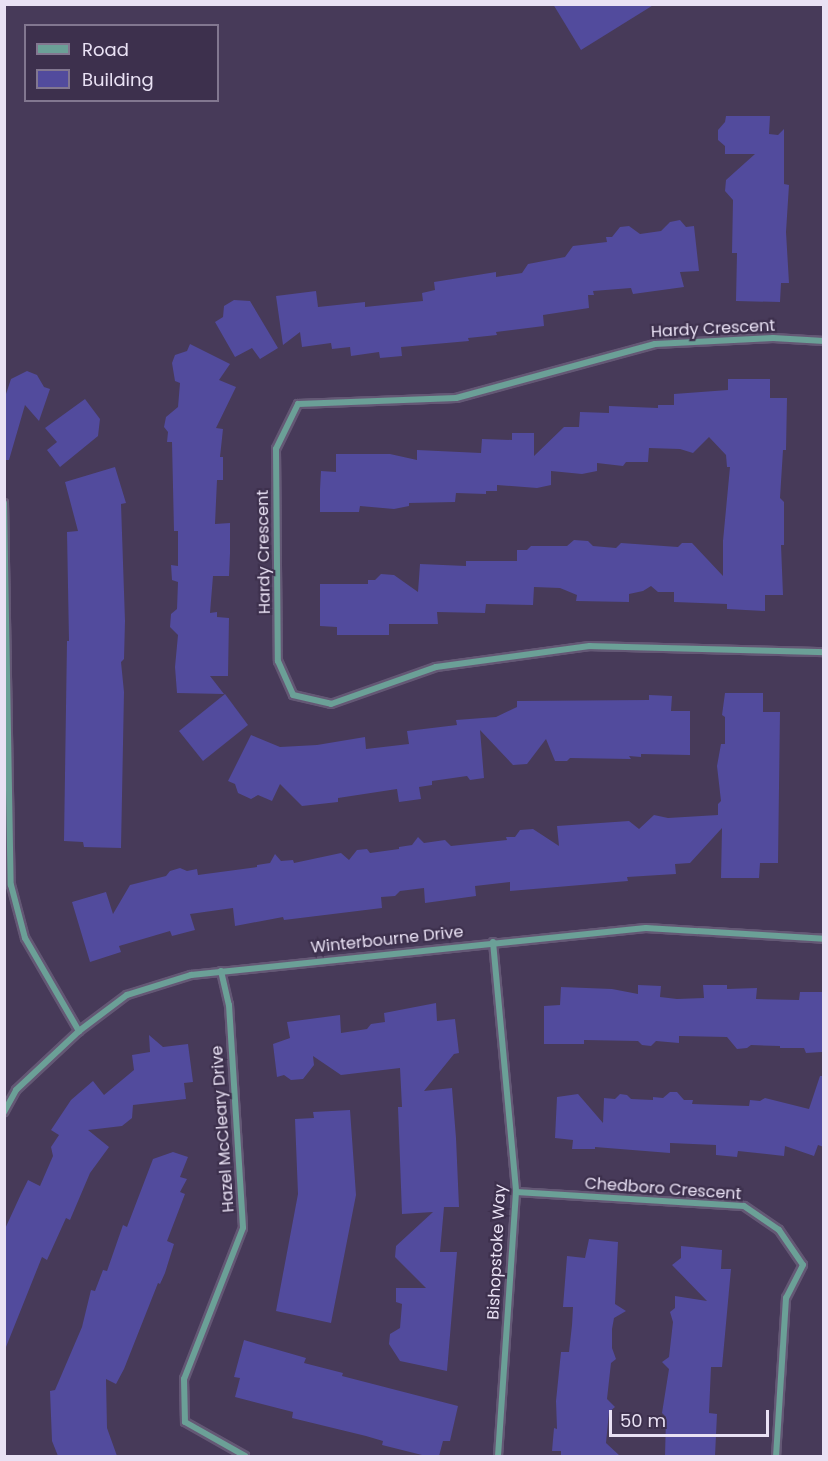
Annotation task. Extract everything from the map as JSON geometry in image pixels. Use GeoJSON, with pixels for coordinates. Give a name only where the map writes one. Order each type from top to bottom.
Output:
{"type":"FeatureCollection","features":[{"type":"Feature","properties":{"kind":"street","name":"Hardy Crescent"},"geometry":{"type":"LineString","coordinates":[[824,341],[773,338],[655,344],[456,398],[298,404],[276,448],[276,460],[278,661],[293,695],[331,704],[436,667],[590,646],[824,652]]}},
{"type":"Feature","properties":{"kind":"street"},"geometry":{"type":"LineString","coordinates":[[4,503],[10,885],[25,938],[79,1030]]}},
{"type":"Feature","properties":{"kind":"street","name":"Winterbourne Drive"},"geometry":{"type":"LineString","coordinates":[[4,1112],[16,1090],[79,1030],[127,995],[191,975],[492,942],[646,928],[824,939]]}},
{"type":"Feature","properties":{"kind":"street","name":"Bishopstoke Way"},"geometry":{"type":"LineString","coordinates":[[492,942],[516,1191],[498,1456]]}},
{"type":"Feature","properties":{"kind":"street","name":"Hazel McCleary Drive"},"geometry":{"type":"LineString","coordinates":[[221,972],[229,1005],[243,1228],[184,1379],[185,1422],[244,1456]]}},
{"type":"Feature","properties":{"kind":"street","name":"Chedboro Crescent"},"geometry":{"type":"LineString","coordinates":[[516,1191],[744,1206],[779,1230],[803,1264],[786,1298],[776,1456]]}},
{"type":"Feature","properties":{"kind":"building"},"geometry":{"type":"Polygon","coordinates":[[[553,4],[655,4],[581,50],[553,4]]]}},
{"type":"Feature","properties":{"kind":"building"},"geometry":{"type":"Polygon","coordinates":[[[726,116],[770,116],[769,134],[778,135],[784,129],[784,184],[789,185],[786,232],[789,283],[781,283],[780,302],[736,301],[737,253],[732,253],[733,200],[725,191],[726,180],[755,154],[725,154],[725,146],[718,140],[718,130],[725,122],[726,116]]]}},
{"type":"Feature","properties":{"kind":"building"},"geometry":{"type":"Polygon","coordinates":[[[680,220],[686,227],[694,226],[699,271],[680,272],[684,287],[633,294],[631,288],[593,291],[594,295],[588,295],[589,308],[543,315],[544,326],[496,332],[497,335],[468,338],[469,341],[401,347],[402,356],[380,358],[379,352],[351,356],[350,347],[332,349],[331,343],[302,347],[300,332],[283,345],[276,296],[316,291],[318,307],[365,302],[365,307],[423,301],[422,293],[435,290],[434,282],[496,272],[496,277],[522,273],[528,264],[565,257],[573,246],[607,242],[606,237],[612,237],[620,227],[629,226],[640,234],[661,231],[670,222],[680,220]]]}},
{"type":"Feature","properties":{"kind":"building"},"geometry":{"type":"Polygon","coordinates":[[[234,300],[250,301],[278,348],[260,359],[252,348],[235,357],[215,322],[223,317],[224,306],[234,300]]]}},
{"type":"Feature","properties":{"kind":"building"},"geometry":{"type":"Polygon","coordinates":[[[190,344],[230,364],[219,380],[236,387],[216,428],[223,429],[220,457],[223,457],[223,480],[217,480],[215,524],[230,523],[230,553],[229,576],[213,576],[210,613],[217,612],[217,617],[229,618],[228,676],[210,676],[224,694],[177,693],[175,667],[178,635],[170,627],[171,614],[177,609],[178,582],[172,580],[171,565],[178,566],[178,531],[174,531],[172,442],[167,442],[168,432],[164,427],[166,417],[178,407],[180,383],[175,381],[172,363],[175,355],[187,351],[190,344]]]}},
{"type":"Feature","properties":{"kind":"building"},"geometry":{"type":"Polygon","coordinates":[[[27,371],[37,375],[44,387],[50,389],[39,421],[25,405],[9,460],[4,460],[4,400],[11,379],[27,371]]]}},
{"type":"Feature","properties":{"kind":"building"},"geometry":{"type":"Polygon","coordinates":[[[728,379],[770,379],[770,398],[787,398],[786,450],[783,450],[780,498],[784,502],[784,545],[781,545],[783,595],[765,595],[765,611],[727,609],[727,604],[674,602],[674,592],[658,592],[651,586],[643,591],[629,594],[629,602],[576,601],[577,595],[560,588],[534,587],[533,605],[486,604],[485,613],[437,612],[438,624],[389,624],[389,635],[337,635],[337,627],[320,626],[320,584],[368,584],[368,580],[375,580],[381,574],[394,575],[418,592],[420,564],[466,566],[466,561],[517,561],[517,550],[527,550],[531,546],[567,546],[574,540],[588,541],[593,546],[616,548],[621,543],[678,547],[682,543],[692,543],[723,576],[723,541],[730,467],[727,467],[726,455],[709,437],[693,453],[680,449],[649,448],[648,462],[626,462],[623,466],[597,463],[597,471],[582,474],[551,471],[551,485],[537,488],[497,485],[497,491],[486,491],[486,494],[456,493],[455,502],[409,503],[409,506],[394,509],[360,506],[359,512],[320,512],[320,489],[321,471],[336,472],[336,454],[390,454],[417,460],[417,450],[481,453],[482,439],[512,440],[512,433],[534,433],[534,456],[564,427],[579,427],[580,412],[609,413],[609,406],[658,408],[658,405],[674,405],[674,394],[728,390],[728,379]]]}},
{"type":"Feature","properties":{"kind":"building"},"geometry":{"type":"Polygon","coordinates":[[[85,399],[100,419],[98,436],[60,467],[47,450],[57,442],[45,428],[85,399]]]}},
{"type":"Feature","properties":{"kind":"building"},"geometry":{"type":"Polygon","coordinates":[[[115,467],[126,503],[121,504],[125,621],[124,659],[121,662],[124,692],[121,848],[84,847],[83,842],[64,841],[67,641],[69,641],[67,532],[78,531],[65,482],[115,467]]]}},
{"type":"Feature","properties":{"kind":"building"},"geometry":{"type":"Polygon","coordinates":[[[725,693],[763,693],[763,712],[780,712],[778,863],[760,863],[759,878],[721,878],[722,828],[690,863],[675,864],[676,874],[627,877],[628,881],[510,891],[510,882],[475,886],[476,896],[425,903],[424,888],[400,891],[395,896],[381,897],[382,908],[284,920],[283,917],[235,926],[233,908],[190,914],[195,930],[172,936],[170,931],[119,946],[121,952],[90,962],[72,902],[106,892],[113,914],[130,885],[166,876],[170,871],[180,868],[187,871],[197,869],[198,875],[257,867],[257,865],[270,863],[275,854],[281,861],[293,860],[294,863],[341,853],[349,860],[357,850],[367,849],[370,853],[399,849],[399,847],[412,845],[418,837],[424,843],[445,840],[451,846],[507,840],[506,837],[515,837],[520,830],[533,829],[559,846],[557,826],[629,821],[639,829],[654,815],[668,818],[718,815],[718,804],[721,801],[717,766],[721,744],[725,744],[725,717],[722,715],[725,693]]]}},
{"type":"Feature","properties":{"kind":"building"},"geometry":{"type":"Polygon","coordinates":[[[225,694],[248,725],[203,761],[179,731],[225,694]]]}},
{"type":"Feature","properties":{"kind":"building"},"geometry":{"type":"Polygon","coordinates":[[[649,695],[672,696],[671,711],[690,711],[690,755],[641,754],[641,757],[629,756],[631,759],[570,758],[567,761],[555,761],[546,739],[527,764],[513,765],[480,730],[484,778],[470,780],[467,776],[432,781],[432,785],[419,787],[421,799],[399,802],[397,789],[338,798],[338,802],[302,806],[280,784],[272,801],[258,795],[251,799],[238,793],[235,784],[228,781],[251,735],[280,747],[317,745],[365,737],[366,749],[409,744],[407,731],[457,725],[456,720],[496,717],[517,707],[517,701],[649,700],[649,695]]]}},
{"type":"Feature","properties":{"kind":"building"},"geometry":{"type":"Polygon","coordinates":[[[638,985],[661,986],[660,997],[677,999],[704,998],[703,985],[727,985],[727,989],[757,988],[756,999],[799,1000],[800,992],[822,992],[822,1052],[806,1053],[804,1048],[780,1048],[780,1046],[751,1045],[737,1049],[727,1037],[679,1036],[679,1043],[656,1041],[651,1046],[642,1045],[638,1041],[584,1040],[584,1044],[544,1044],[544,1006],[560,1005],[561,987],[612,989],[638,994],[638,985]]]}},
{"type":"Feature","properties":{"kind":"building"},"geometry":{"type":"Polygon","coordinates":[[[436,1003],[437,1021],[455,1019],[459,1053],[454,1054],[424,1091],[452,1088],[459,1207],[444,1207],[440,1252],[457,1252],[447,1371],[400,1361],[389,1344],[390,1334],[400,1328],[402,1304],[396,1302],[396,1288],[426,1288],[395,1257],[396,1246],[433,1212],[402,1214],[398,1107],[402,1107],[400,1068],[341,1075],[313,1056],[314,1065],[303,1079],[291,1080],[284,1075],[277,1077],[273,1044],[290,1038],[287,1022],[340,1015],[341,1033],[367,1029],[371,1024],[385,1022],[384,1013],[436,1003]]]}},
{"type":"Feature","properties":{"kind":"building"},"geometry":{"type":"Polygon","coordinates":[[[149,1035],[163,1047],[188,1044],[193,1082],[184,1083],[186,1099],[133,1105],[132,1118],[122,1126],[88,1130],[109,1147],[90,1173],[70,1220],[66,1218],[47,1260],[42,1257],[4,1352],[4,1231],[28,1180],[40,1186],[53,1156],[51,1147],[59,1135],[51,1130],[71,1100],[93,1081],[104,1095],[134,1070],[132,1055],[150,1052],[149,1035]]]}},
{"type":"Feature","properties":{"kind":"building"},"geometry":{"type":"Polygon","coordinates":[[[820,1076],[824,1076],[824,1147],[818,1145],[814,1156],[785,1146],[784,1156],[738,1151],[737,1157],[716,1155],[716,1145],[670,1143],[670,1153],[595,1147],[595,1149],[572,1149],[573,1140],[555,1138],[557,1097],[578,1094],[603,1123],[604,1098],[615,1099],[620,1094],[627,1095],[631,1099],[653,1100],[653,1097],[663,1098],[670,1092],[677,1092],[684,1100],[693,1100],[692,1104],[749,1106],[750,1100],[760,1101],[765,1098],[809,1109],[820,1076]]]}},
{"type":"Feature","properties":{"kind":"building"},"geometry":{"type":"Polygon","coordinates":[[[350,1110],[356,1195],[331,1323],[276,1311],[298,1194],[295,1119],[314,1118],[313,1112],[350,1110]]]}},
{"type":"Feature","properties":{"kind":"building"},"geometry":{"type":"Polygon","coordinates":[[[173,1152],[188,1157],[180,1177],[187,1179],[180,1192],[185,1194],[167,1241],[174,1244],[165,1273],[160,1284],[158,1283],[124,1369],[116,1384],[106,1379],[107,1428],[117,1456],[58,1456],[52,1441],[50,1391],[55,1390],[82,1327],[91,1290],[95,1291],[103,1270],[107,1271],[123,1225],[127,1227],[153,1159],[173,1152]]]}},
{"type":"Feature","properties":{"kind":"building"},"geometry":{"type":"Polygon","coordinates":[[[589,1239],[618,1242],[615,1304],[626,1311],[614,1318],[612,1329],[612,1348],[616,1359],[611,1363],[607,1399],[615,1407],[609,1412],[606,1443],[620,1456],[561,1456],[561,1451],[552,1451],[554,1428],[557,1429],[556,1401],[561,1352],[569,1352],[572,1325],[573,1307],[563,1307],[567,1256],[585,1258],[589,1239]]]}},
{"type":"Feature","properties":{"kind":"building"},"geometry":{"type":"Polygon","coordinates":[[[681,1246],[722,1250],[721,1269],[731,1269],[722,1367],[711,1367],[709,1413],[717,1414],[715,1456],[665,1456],[666,1417],[662,1413],[669,1369],[662,1362],[669,1357],[673,1322],[670,1312],[675,1308],[675,1296],[707,1301],[672,1265],[681,1258],[681,1246]]]}},
{"type":"Feature","properties":{"kind":"building"},"geometry":{"type":"Polygon","coordinates":[[[244,1340],[306,1358],[304,1363],[343,1373],[342,1376],[458,1406],[450,1441],[443,1441],[439,1456],[426,1456],[382,1445],[383,1441],[366,1436],[292,1418],[293,1412],[235,1397],[240,1378],[234,1377],[244,1340]]]}}]}
